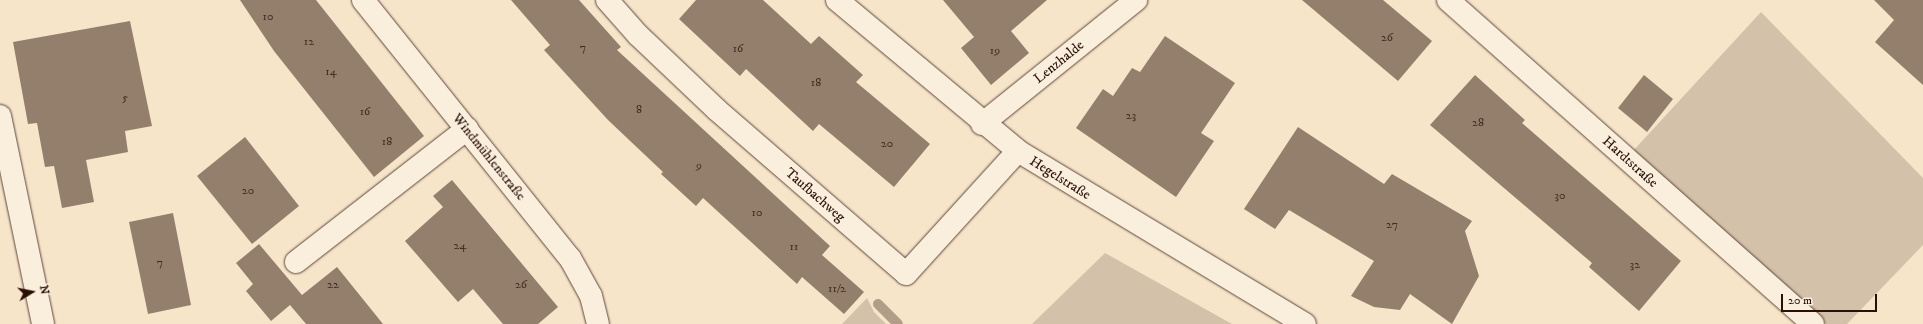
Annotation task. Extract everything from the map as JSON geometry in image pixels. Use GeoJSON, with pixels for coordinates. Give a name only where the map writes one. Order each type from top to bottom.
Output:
{"type":"FeatureCollection","features":[{"type":"Feature","properties":{"kind":"street","name":"Windmühlenstraße"},"geometry":{"type":"LineString","coordinates":[[363,0],[570,258],[590,296],[598,324]]}},
{"type":"Feature","properties":{"kind":"street","name":"Taufbachweg"},"geometry":{"type":"LineString","coordinates":[[607,0],[638,35],[717,110],[906,274],[1018,152]]}},
{"type":"Feature","properties":{"kind":"street","name":"Hegelstraße"},"geometry":{"type":"LineString","coordinates":[[837,0],[982,124],[1018,152],[1305,324]]}},
{"type":"Feature","properties":{"kind":"street","name":"Lenzhalde"},"geometry":{"type":"LineString","coordinates":[[982,124],[1136,0]]}},
{"type":"Feature","properties":{"kind":"street","name":"Hardtstraße"},"geometry":{"type":"LineString","coordinates":[[1448,0],[1813,324]]}},
{"type":"Feature","properties":{"kind":"street"},"geometry":{"type":"LineString","coordinates":[[0,116],[43,324]]}},
{"type":"Feature","properties":{"kind":"street"},"geometry":{"type":"LineString","coordinates":[[296,262],[466,129]]}},
{"type":"Feature","properties":{"kind":"shaded area"},"geometry":{"type":"Polygon","coordinates":[[[1761,12],[1923,178],[1923,245],[1847,324],[1826,324],[1632,152],[1761,12]]]}},
{"type":"Feature","properties":{"kind":"shaded area"},"geometry":{"type":"Polygon","coordinates":[[[1105,253],[1232,324],[1032,324],[1105,253]]]}},
{"type":"Feature","properties":{"kind":"shaded area"},"geometry":{"type":"Polygon","coordinates":[[[867,298],[874,312],[886,324],[842,324],[867,298]]]}},
{"type":"Feature","properties":{"kind":"building"},"geometry":{"type":"Polygon","coordinates":[[[240,0],[316,0],[424,136],[374,177],[274,51],[240,0]]]}},
{"type":"Feature","properties":{"kind":"building"},"geometry":{"type":"Polygon","coordinates":[[[511,0],[579,0],[621,47],[617,50],[830,246],[822,255],[864,292],[844,314],[802,277],[797,284],[703,198],[696,206],[661,174],[663,172],[608,120],[544,50],[550,45],[511,0]]]}},
{"type":"Feature","properties":{"kind":"building"},"geometry":{"type":"Polygon","coordinates":[[[696,0],[763,0],[811,44],[819,36],[863,75],[856,82],[930,144],[894,187],[819,124],[813,131],[746,69],[740,76],[679,19],[696,0]]]}},
{"type":"Feature","properties":{"kind":"building"},"geometry":{"type":"Polygon","coordinates":[[[943,0],[1047,0],[1011,31],[1029,53],[991,85],[961,48],[974,37],[943,0]]]}},
{"type":"Feature","properties":{"kind":"building"},"geometry":{"type":"Polygon","coordinates":[[[1302,0],[1383,0],[1432,41],[1398,81],[1302,0]]]}},
{"type":"Feature","properties":{"kind":"building"},"geometry":{"type":"Polygon","coordinates":[[[1874,0],[1923,0],[1923,85],[1875,42],[1894,20],[1874,0]]]}},
{"type":"Feature","properties":{"kind":"building"},"geometry":{"type":"Polygon","coordinates":[[[130,21],[152,126],[125,131],[128,152],[86,160],[94,202],[62,208],[54,166],[45,167],[37,123],[28,124],[13,42],[130,21]]]}},
{"type":"Feature","properties":{"kind":"building"},"geometry":{"type":"Polygon","coordinates":[[[1165,36],[1235,83],[1201,133],[1214,141],[1176,197],[1076,128],[1103,89],[1113,96],[1132,68],[1140,72],[1165,36]]]}},
{"type":"Feature","properties":{"kind":"building"},"geometry":{"type":"Polygon","coordinates":[[[1475,75],[1525,120],[1522,123],[1681,261],[1639,311],[1589,267],[1592,263],[1430,125],[1475,75]]]}},
{"type":"Feature","properties":{"kind":"building"},"geometry":{"type":"Polygon","coordinates":[[[1644,75],[1673,99],[1647,132],[1618,108],[1644,75]]]}},
{"type":"Feature","properties":{"kind":"building"},"geometry":{"type":"Polygon","coordinates":[[[1298,127],[1384,184],[1392,174],[1472,221],[1465,231],[1479,276],[1452,324],[1410,294],[1400,310],[1374,307],[1351,296],[1374,261],[1289,210],[1275,229],[1244,209],[1298,127]]]}},
{"type":"Feature","properties":{"kind":"building"},"geometry":{"type":"Polygon","coordinates":[[[245,137],[299,206],[252,244],[197,176],[245,137]]]}},
{"type":"Feature","properties":{"kind":"building"},"geometry":{"type":"Polygon","coordinates":[[[452,180],[558,307],[538,324],[503,324],[473,289],[458,302],[405,241],[443,207],[433,196],[452,180]]]}},
{"type":"Feature","properties":{"kind":"building"},"geometry":{"type":"Polygon","coordinates":[[[173,213],[191,305],[148,314],[129,222],[173,213]]]}},
{"type":"Feature","properties":{"kind":"building"},"geometry":{"type":"Polygon","coordinates":[[[259,244],[302,295],[337,267],[383,324],[306,324],[290,305],[271,321],[246,291],[253,284],[236,263],[259,244]]]}},
{"type":"Feature","properties":{"kind":"waterway"},"geometry":{"type":"LineString","coordinates":[[878,304],[898,324]]}}]}
